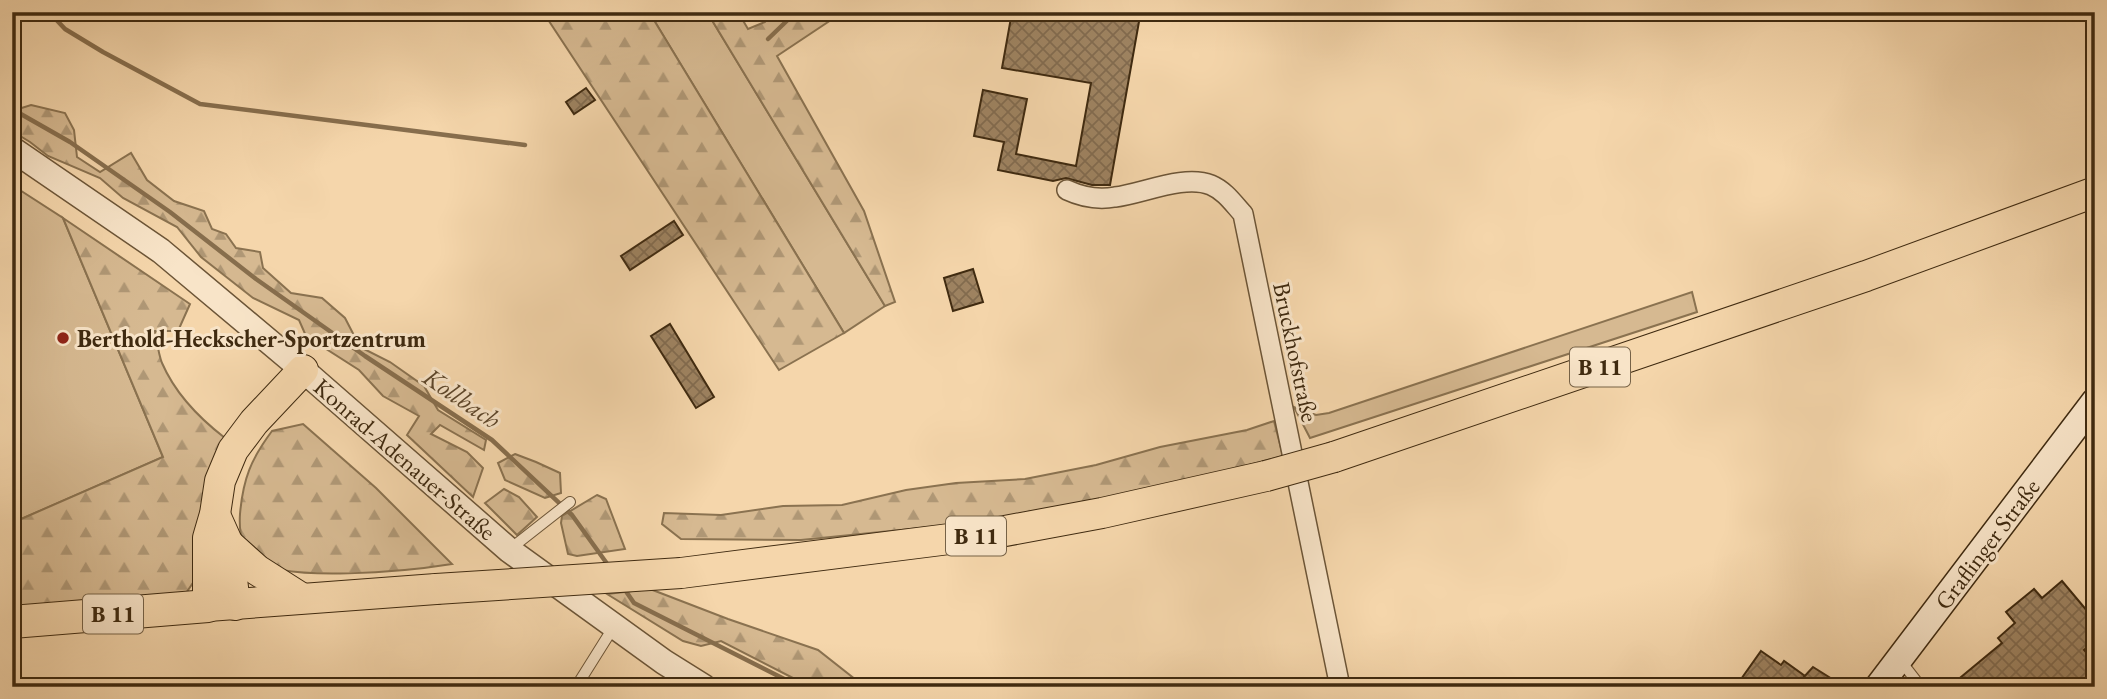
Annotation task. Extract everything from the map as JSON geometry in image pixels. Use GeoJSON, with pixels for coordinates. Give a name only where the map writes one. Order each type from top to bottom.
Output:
{"type":"FeatureCollection","features":[{"type":"Feature","properties":{"kind":"highway","name":"B 11"},"geometry":{"type":"LineString","coordinates":[[12,622],[221,606]]}},
{"type":"Feature","properties":{"kind":"main road","name":"B 11"},"geometry":{"type":"LineString","coordinates":[[221,606],[301,598],[681,573],[989,534],[1102,513],[1266,476],[1334,457],[1866,276],[2095,192]]}},
{"type":"Feature","properties":{"kind":"main road"},"geometry":{"type":"LineString","coordinates":[[221,606],[208,538],[220,481],[233,450],[254,422],[303,370]]}},
{"type":"Feature","properties":{"kind":"main road","name":"Graflinger Straße"},"geometry":{"type":"LineString","coordinates":[[1878,687],[2095,401]]}},
{"type":"Feature","properties":{"kind":"main road"},"geometry":{"type":"LineString","coordinates":[[215,514],[228,544],[257,570],[301,598]]}},
{"type":"Feature","properties":{"kind":"main road"},"geometry":{"type":"LineString","coordinates":[[221,606],[228,544]]}},
{"type":"Feature","properties":{"kind":"street","name":"Konrad-Adenauer-Straße"},"geometry":{"type":"LineString","coordinates":[[12,149],[161,251],[303,370],[509,550],[664,662],[704,687]]}},
{"type":"Feature","properties":{"kind":"street","name":"Bruckhofstraße"},"geometry":{"type":"LineString","coordinates":[[1067,190],[1083,197],[1113,198],[1194,181],[1211,185],[1226,194],[1243,214],[1340,687]]}},
{"type":"Feature","properties":{"kind":"lane"},"geometry":{"type":"LineString","coordinates":[[509,550],[570,502]]}},
{"type":"Feature","properties":{"kind":"lane"},"geometry":{"type":"LineString","coordinates":[[576,687],[614,625]]}},
{"type":"Feature","properties":{"kind":"lane"},"geometry":{"type":"LineString","coordinates":[[1899,659],[1922,687]]}},
{"type":"Feature","properties":{"kind":"green space"},"geometry":{"type":"Polygon","coordinates":[[[543,12],[649,12],[844,333],[779,370],[543,12]]]}},
{"type":"Feature","properties":{"kind":"green space"},"geometry":{"type":"Polygon","coordinates":[[[649,12],[707,12],[885,306],[844,333],[649,12]]]}},
{"type":"Feature","properties":{"kind":"green space"},"geometry":{"type":"Polygon","coordinates":[[[707,12],[738,12],[748,29],[765,22],[770,12],[843,12],[777,56],[864,211],[895,302],[885,306],[707,12]]]}},
{"type":"Feature","properties":{"kind":"green space"},"geometry":{"type":"Polygon","coordinates":[[[31,105],[65,113],[74,130],[77,157],[100,172],[131,153],[147,180],[174,201],[204,211],[212,229],[226,234],[236,248],[260,252],[263,268],[291,293],[322,298],[345,318],[360,347],[390,362],[424,386],[438,410],[486,440],[484,450],[440,425],[431,434],[467,452],[483,468],[473,497],[407,435],[419,416],[383,396],[359,370],[306,336],[299,320],[253,298],[201,257],[177,227],[123,198],[100,178],[48,156],[12,131],[12,111],[31,105]]]}},
{"type":"Feature","properties":{"kind":"green space","name":"Berthold-Heckscher-Sportzentrum"},"geometry":{"type":"Polygon","coordinates":[[[12,185],[63,218],[163,457],[12,523],[12,185]]]}},
{"type":"Feature","properties":{"kind":"green space"},"geometry":{"type":"Polygon","coordinates":[[[63,218],[190,304],[178,331],[155,331],[162,363],[181,395],[225,438],[201,571],[186,593],[12,608],[12,523],[163,457],[63,218]]]}},
{"type":"Feature","properties":{"kind":"green space"},"geometry":{"type":"Polygon","coordinates":[[[1692,292],[1697,312],[1310,438],[1294,407],[1316,415],[1329,413],[1692,292]]]}},
{"type":"Feature","properties":{"kind":"green space"},"geometry":{"type":"Polygon","coordinates":[[[1274,421],[1283,456],[1162,488],[980,522],[801,540],[681,539],[662,524],[664,513],[721,515],[783,506],[842,505],[906,490],[956,483],[1025,479],[1096,465],[1160,447],[1247,430],[1274,421]]]}},
{"type":"Feature","properties":{"kind":"green space"},"geometry":{"type":"Polygon","coordinates":[[[303,424],[376,488],[452,564],[380,572],[318,573],[267,566],[253,558],[243,543],[240,526],[241,502],[249,470],[272,431],[303,424]]]}},
{"type":"Feature","properties":{"kind":"green space"},"geometry":{"type":"Polygon","coordinates":[[[515,454],[560,473],[561,493],[545,498],[505,480],[498,463],[515,454]]]}},
{"type":"Feature","properties":{"kind":"green space"},"geometry":{"type":"Polygon","coordinates":[[[504,489],[519,497],[537,517],[517,535],[485,503],[504,489]]]}},
{"type":"Feature","properties":{"kind":"green space"},"geometry":{"type":"Polygon","coordinates":[[[597,495],[606,499],[625,549],[577,556],[568,554],[562,516],[597,495]]]}},
{"type":"Feature","properties":{"kind":"green space"},"geometry":{"type":"Polygon","coordinates":[[[650,589],[818,650],[865,687],[782,687],[793,678],[721,641],[701,646],[683,641],[607,594],[650,589]]]}},
{"type":"Feature","properties":{"kind":"building"},"geometry":{"type":"Polygon","coordinates":[[[1012,12],[1118,12],[1140,16],[1110,185],[1092,185],[1066,178],[1053,181],[998,170],[1004,142],[974,136],[983,90],[1027,99],[1016,154],[1076,166],[1091,83],[1002,68],[1012,12]]]}},
{"type":"Feature","properties":{"kind":"building"},"geometry":{"type":"Polygon","coordinates":[[[586,88],[595,100],[574,114],[566,102],[586,88]]]}},
{"type":"Feature","properties":{"kind":"building"},"geometry":{"type":"Polygon","coordinates":[[[674,221],[683,235],[630,270],[621,256],[674,221]]]}},
{"type":"Feature","properties":{"kind":"building"},"geometry":{"type":"Polygon","coordinates":[[[973,269],[983,302],[953,311],[944,278],[973,269]]]}},
{"type":"Feature","properties":{"kind":"building"},"geometry":{"type":"Polygon","coordinates":[[[670,324],[714,397],[696,408],[651,336],[670,324]]]}},
{"type":"Feature","properties":{"kind":"building"},"geometry":{"type":"Polygon","coordinates":[[[2062,581],[2088,612],[2095,606],[2095,642],[2084,650],[2095,662],[2095,687],[1949,687],[2002,643],[1998,638],[2015,623],[2006,612],[2034,589],[2042,598],[2062,581]]]}},
{"type":"Feature","properties":{"kind":"building"},"geometry":{"type":"Polygon","coordinates":[[[1761,651],[1781,665],[1784,661],[1805,676],[1797,687],[1746,687],[1739,682],[1761,651]]]}},
{"type":"Feature","properties":{"kind":"building"},"geometry":{"type":"Polygon","coordinates":[[[1813,667],[1832,679],[1825,687],[1814,687],[1803,678],[1813,667]]]}},
{"type":"Feature","properties":{"kind":"waterway"},"geometry":{"type":"LineString","coordinates":[[49,12],[65,29],[200,104],[525,145]]}},
{"type":"Feature","properties":{"kind":"waterway"},"geometry":{"type":"LineString","coordinates":[[768,39],[796,12]]}},
{"type":"Feature","properties":{"kind":"waterway","name":"Kollbach"},"geometry":{"type":"LineString","coordinates":[[12,109],[70,142],[365,356],[492,440],[572,515],[608,565]]}},
{"type":"Feature","properties":{"kind":"waterway","name":"Kollbach"},"geometry":{"type":"LineString","coordinates":[[623,587],[634,603],[800,687]]}},
{"type":"Feature","properties":{"kind":"place","name":"Berthold-Heckscher-Sportzentrum"},"geometry":{"type":"Point","coordinates":[63,338]}}]}
